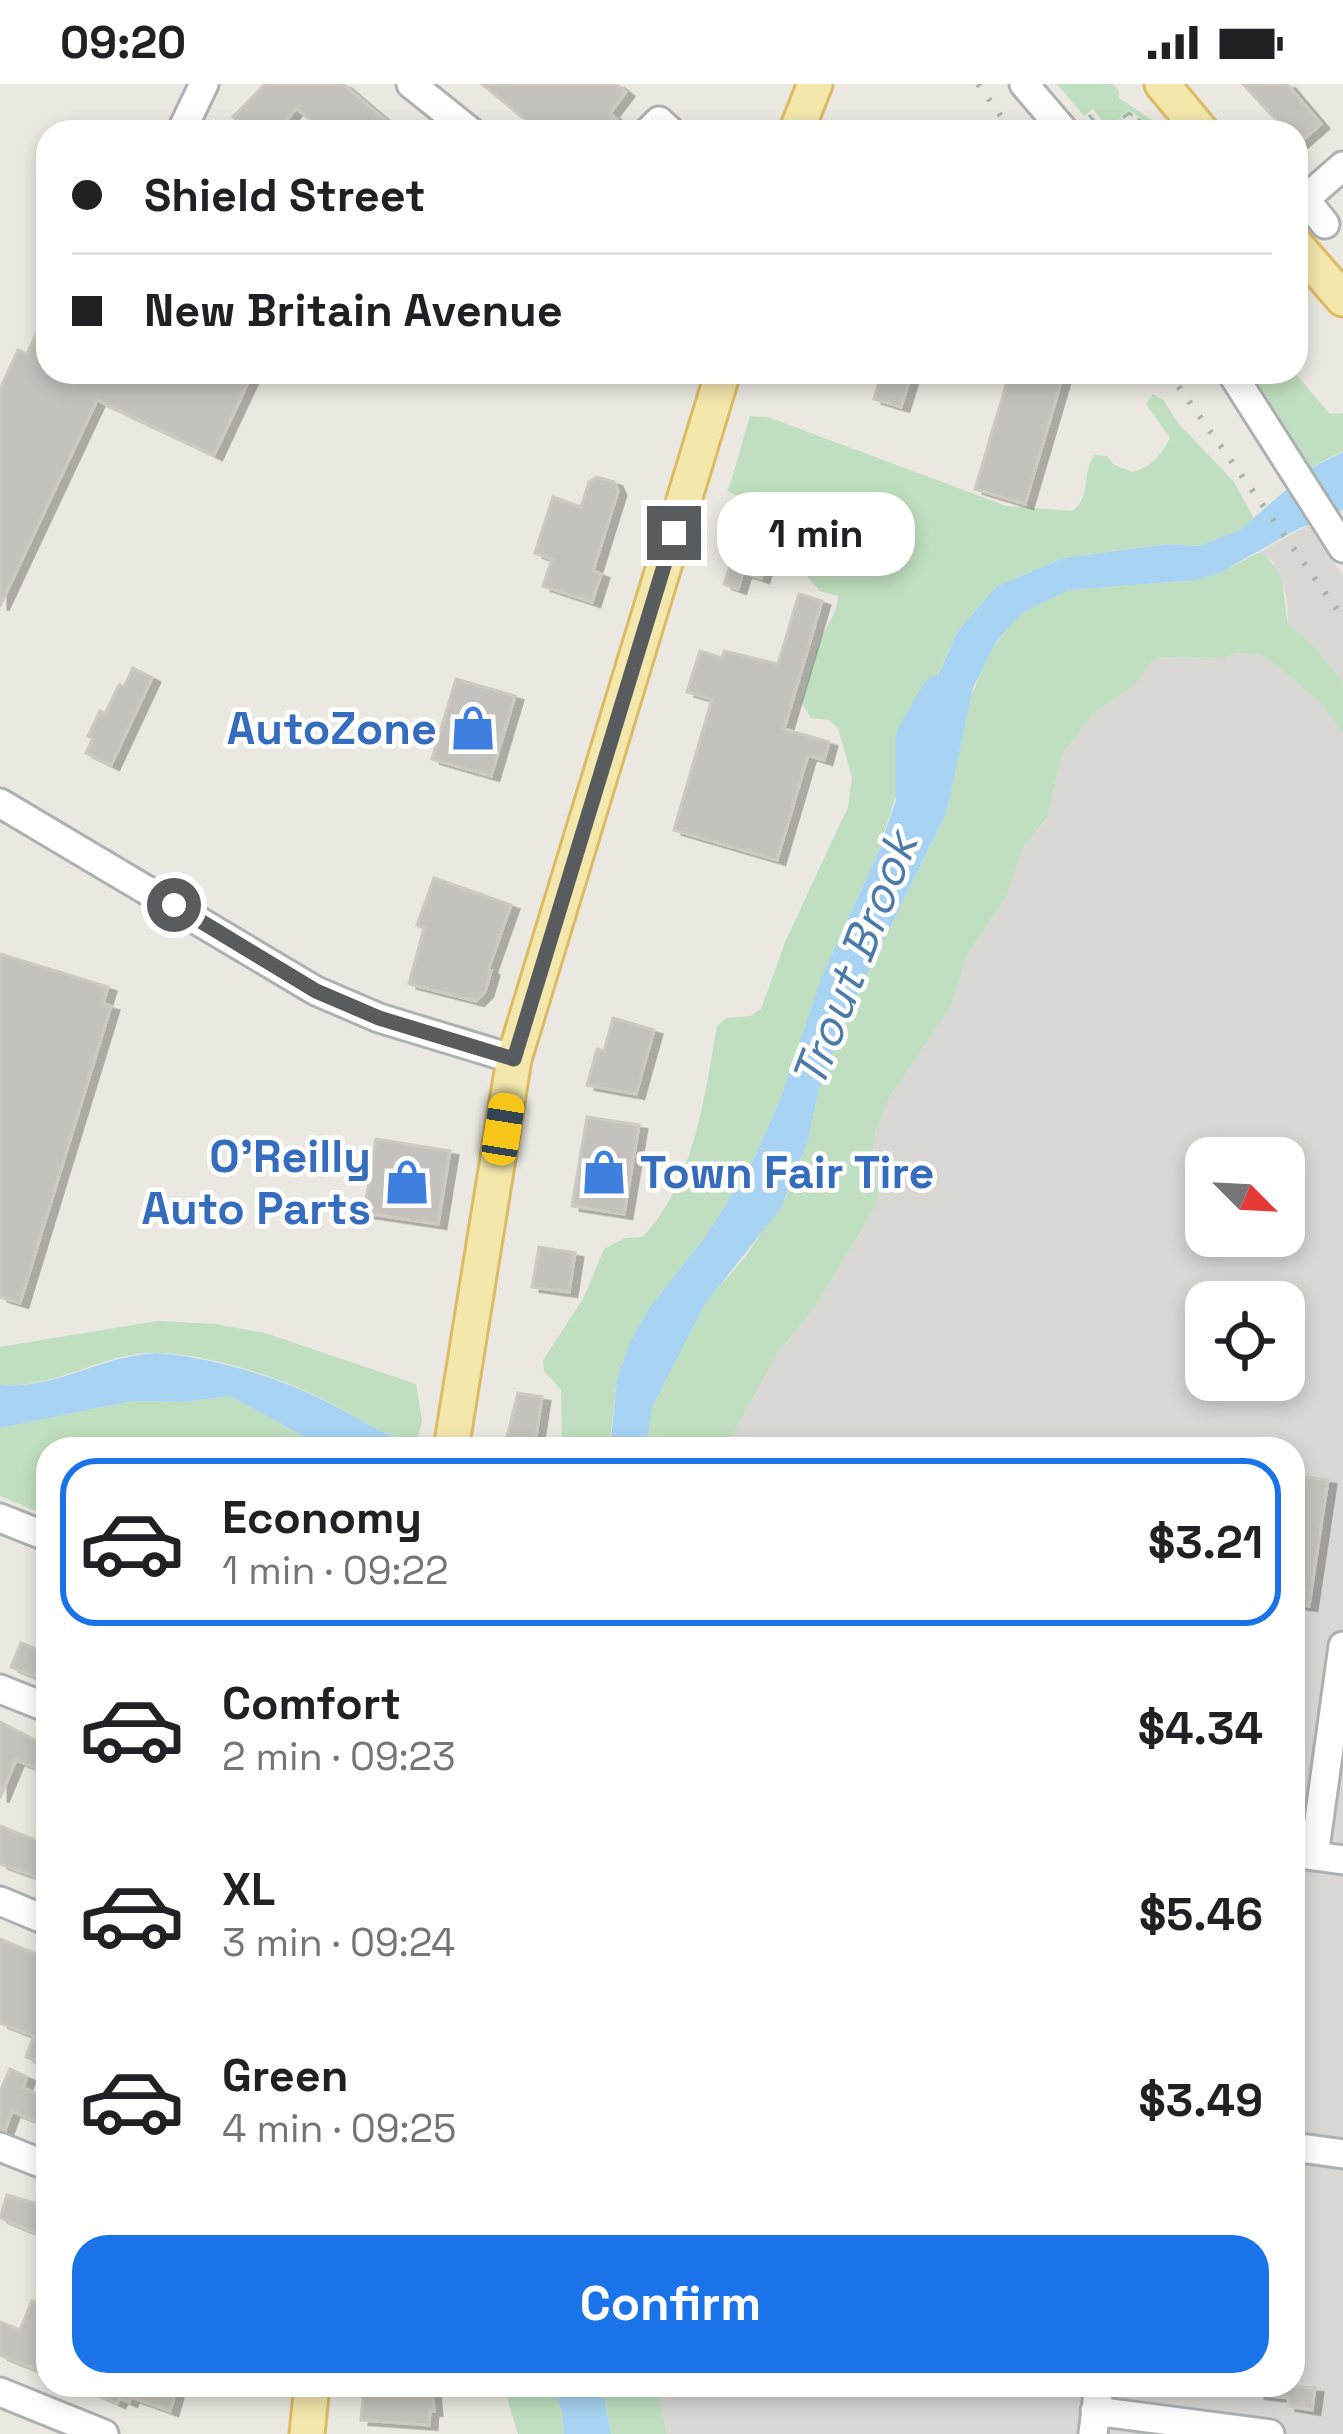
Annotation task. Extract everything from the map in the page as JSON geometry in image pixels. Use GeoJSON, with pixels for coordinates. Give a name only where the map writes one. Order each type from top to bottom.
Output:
{"type":"FeatureCollection","features":[{"type":"Feature","properties":{"kind":"main road"},"geometry":{"type":"LineString","coordinates":[[801,120],[815,84]]}},
{"type":"Feature","properties":{"kind":"main road"},"geometry":{"type":"LineString","coordinates":[[1162,84],[1192,120]]}},
{"type":"Feature","properties":{"kind":"main road"},"geometry":{"type":"LineString","coordinates":[[1308,258],[1343,299]]}},
{"type":"Feature","properties":{"kind":"main road"},"geometry":{"type":"LineString","coordinates":[[453,1437],[514,1059],[719,384]]}},
{"type":"Feature","properties":{"kind":"main road"},"geometry":{"type":"LineString","coordinates":[[307,2434],[311,2397]]}},
{"type":"Feature","properties":{"kind":"street"},"geometry":{"type":"LineString","coordinates":[[187,120],[204,84]]}},
{"type":"Feature","properties":{"kind":"street"},"geometry":{"type":"LineString","coordinates":[[411,84],[456,120]]}},
{"type":"Feature","properties":{"kind":"street"},"geometry":{"type":"LineString","coordinates":[[1024,84],[1054,120]]}},
{"type":"Feature","properties":{"kind":"street"},"geometry":{"type":"LineString","coordinates":[[1308,196],[1343,166]]}},
{"type":"Feature","properties":{"kind":"street"},"geometry":{"type":"LineString","coordinates":[[1308,210],[1325,224]]}},
{"type":"Feature","properties":{"kind":"street"},"geometry":{"type":"LineString","coordinates":[[1238,384],[1337,539]]}},
{"type":"Feature","properties":{"kind":"street"},"geometry":{"type":"LineString","coordinates":[[1,806],[316,991],[379,1018],[514,1059]]}},
{"type":"Feature","properties":{"kind":"street"},"geometry":{"type":"LineString","coordinates":[[0,1518],[36,1532]]}},
{"type":"Feature","properties":{"kind":"street"},"geometry":{"type":"LineString","coordinates":[[1305,1850],[1343,1646]]}},
{"type":"Feature","properties":{"kind":"street"},"geometry":{"type":"LineString","coordinates":[[0,1688],[36,1703]]}},
{"type":"Feature","properties":{"kind":"street"},"geometry":{"type":"LineString","coordinates":[[1305,1855],[1343,1860]]}},
{"type":"Feature","properties":{"kind":"street"},"geometry":{"type":"LineString","coordinates":[[0,1901],[36,1916]]}},
{"type":"Feature","properties":{"kind":"street"},"geometry":{"type":"LineString","coordinates":[[0,2147],[36,2162]]}},
{"type":"Feature","properties":{"kind":"street"},"geometry":{"type":"LineString","coordinates":[[1305,2149],[1343,2154]]}},
{"type":"Feature","properties":{"kind":"street"},"geometry":{"type":"LineString","coordinates":[[0,2392],[104,2434]]}},
{"type":"Feature","properties":{"kind":"street"},"geometry":{"type":"LineString","coordinates":[[1096,2410],[1270,2434]]}},
{"type":"Feature","properties":{"kind":"path"},"geometry":{"type":"LineString","coordinates":[[1089,115],[1093,120]]}},
{"type":"Feature","properties":{"kind":"shaded area"},"geometry":{"type":"Polygon","coordinates":[[[1308,525],[1343,575],[1343,682],[1288,623],[1287,597],[1273,562],[1260,552],[1308,525]]]}},
{"type":"Feature","properties":{"kind":"shaded area"},"geometry":{"type":"Polygon","coordinates":[[[1262,655],[1323,706],[1343,734],[1343,2434],[667,2434],[659,2397],[1305,2397],[1305,1437],[732,1437],[777,1354],[815,1307],[875,1208],[871,1161],[876,1130],[891,1095],[951,1006],[966,957],[1006,897],[1023,848],[1048,818],[1062,755],[1093,714],[1136,684],[1150,663],[1161,657],[1262,655]]]}},
{"type":"Feature","properties":{"kind":"green space"},"geometry":{"type":"Polygon","coordinates":[[[1057,84],[1113,84],[1119,98],[1152,120],[1129,110],[1120,117],[1122,120],[1102,120],[1093,109],[1084,116],[1057,84]]]}},
{"type":"Feature","properties":{"kind":"green space"},"geometry":{"type":"Polygon","coordinates":[[[1258,384],[1304,384],[1330,414],[1343,413],[1343,451],[1308,469],[1258,384]]]}},
{"type":"Feature","properties":{"kind":"green space"},"geometry":{"type":"Polygon","coordinates":[[[1153,394],[1164,401],[1178,423],[1234,482],[1254,519],[1240,530],[1199,546],[1168,544],[1064,558],[997,586],[957,632],[927,699],[877,855],[822,976],[781,1097],[754,1159],[630,1342],[617,1379],[610,1437],[562,1437],[561,1390],[544,1371],[543,1360],[583,1299],[604,1249],[625,1238],[643,1237],[675,1190],[695,1138],[717,1026],[726,1018],[750,1016],[761,1009],[786,940],[848,807],[852,777],[838,728],[829,720],[811,718],[801,702],[838,596],[820,591],[808,577],[797,512],[776,500],[727,491],[750,416],[768,417],[1006,506],[1072,511],[1082,499],[1095,455],[1107,456],[1114,465],[1132,472],[1150,464],[1163,450],[1170,438],[1146,404],[1153,394]]]}},
{"type":"Feature","properties":{"kind":"green space"},"geometry":{"type":"Polygon","coordinates":[[[1260,552],[1269,560],[1280,576],[1288,623],[1343,682],[1343,734],[1323,706],[1262,655],[1237,653],[1224,658],[1161,657],[1150,663],[1136,684],[1093,714],[1062,755],[1048,817],[1023,848],[1006,897],[966,957],[951,1006],[891,1095],[876,1130],[871,1161],[878,1195],[875,1208],[815,1307],[777,1354],[732,1437],[647,1437],[653,1405],[705,1303],[745,1257],[786,1197],[842,1025],[946,814],[970,700],[988,653],[1021,613],[1069,590],[1184,581],[1221,572],[1260,552]]]}},
{"type":"Feature","properties":{"kind":"green space"},"geometry":{"type":"Polygon","coordinates":[[[157,1321],[215,1324],[265,1333],[416,1384],[422,1421],[418,1437],[397,1437],[271,1377],[163,1353],[122,1357],[42,1382],[0,1385],[0,1347],[157,1321]]]}},
{"type":"Feature","properties":{"kind":"green space"},"geometry":{"type":"Polygon","coordinates":[[[230,1396],[305,1437],[36,1437],[36,1511],[0,1496],[0,1428],[132,1401],[230,1396]]]}},
{"type":"Feature","properties":{"kind":"green space"},"geometry":{"type":"Polygon","coordinates":[[[507,2397],[557,2397],[564,2434],[518,2434],[507,2397]]]}},
{"type":"Feature","properties":{"kind":"green space"},"geometry":{"type":"Polygon","coordinates":[[[603,2397],[659,2397],[667,2434],[611,2434],[603,2397]]]}},
{"type":"Feature","properties":{"kind":"water"},"geometry":{"type":"Polygon","coordinates":[[[1343,452],[1343,510],[1197,580],[1069,590],[1022,613],[996,642],[973,688],[946,814],[842,1025],[818,1093],[808,1141],[781,1208],[705,1304],[653,1405],[647,1437],[611,1437],[617,1379],[630,1342],[754,1159],[781,1097],[822,976],[877,855],[923,710],[957,632],[997,586],[1064,558],[1168,544],[1199,546],[1240,530],[1311,468],[1343,452]]]}},
{"type":"Feature","properties":{"kind":"water"},"geometry":{"type":"Polygon","coordinates":[[[137,1355],[202,1359],[268,1377],[396,1437],[305,1437],[230,1396],[132,1401],[0,1428],[0,1385],[60,1378],[137,1355]]]}},
{"type":"Feature","properties":{"kind":"water"},"geometry":{"type":"Polygon","coordinates":[[[557,2397],[603,2397],[611,2434],[564,2434],[557,2397]]]}},
{"type":"Feature","properties":{"kind":"building"},"geometry":{"type":"Polygon","coordinates":[[[265,84],[343,84],[385,120],[310,120],[296,108],[286,120],[233,117],[265,84]]]}},
{"type":"Feature","properties":{"kind":"building"},"geometry":{"type":"Polygon","coordinates":[[[482,84],[616,84],[626,92],[610,113],[617,120],[526,120],[482,84]]]}},
{"type":"Feature","properties":{"kind":"building"},"geometry":{"type":"Polygon","coordinates":[[[1243,84],[1287,84],[1321,124],[1308,135],[1308,120],[1276,120],[1243,84]]]}},
{"type":"Feature","properties":{"kind":"building"},"geometry":{"type":"Polygon","coordinates":[[[36,334],[36,384],[247,384],[214,455],[97,400],[0,606],[0,389],[18,350],[27,354],[36,334]]]}},
{"type":"Feature","properties":{"kind":"building"},"geometry":{"type":"Polygon","coordinates":[[[878,384],[908,384],[901,407],[874,399],[878,384]]]}},
{"type":"Feature","properties":{"kind":"building"},"geometry":{"type":"Polygon","coordinates":[[[1006,384],[1060,384],[1025,504],[975,489],[1006,384]]]}},
{"type":"Feature","properties":{"kind":"building"},"geometry":{"type":"Polygon","coordinates":[[[597,477],[614,482],[618,491],[593,571],[601,574],[592,602],[543,586],[552,559],[535,553],[553,497],[581,507],[589,482],[597,477]]]}},
{"type":"Feature","properties":{"kind":"building"},"geometry":{"type":"Polygon","coordinates":[[[742,529],[774,539],[761,578],[743,572],[738,589],[724,584],[742,529]]]}},
{"type":"Feature","properties":{"kind":"building"},"geometry":{"type":"Polygon","coordinates":[[[799,594],[822,601],[784,729],[829,742],[824,760],[808,755],[777,860],[674,830],[712,699],[687,692],[700,651],[722,658],[724,651],[778,664],[799,594]]]}},
{"type":"Feature","properties":{"kind":"building"},"geometry":{"type":"Polygon","coordinates":[[[133,668],[152,678],[111,765],[86,753],[93,738],[88,736],[100,711],[105,714],[133,668]]]}},
{"type":"Feature","properties":{"kind":"building","name":"AutoZone"},"geometry":{"type":"Polygon","coordinates":[[[456,679],[515,696],[491,776],[432,759],[456,679]]]}},
{"type":"Feature","properties":{"kind":"building"},"geometry":{"type":"Polygon","coordinates":[[[434,878],[511,905],[485,992],[476,1001],[409,984],[424,928],[417,925],[434,878]]]}},
{"type":"Feature","properties":{"kind":"building"},"geometry":{"type":"Polygon","coordinates":[[[0,954],[108,987],[103,1004],[111,1006],[20,1303],[0,1297],[0,954]]]}},
{"type":"Feature","properties":{"kind":"building"},"geometry":{"type":"Polygon","coordinates":[[[613,1018],[654,1030],[636,1094],[587,1085],[597,1049],[604,1051],[613,1018]]]}},
{"type":"Feature","properties":{"kind":"building","name":"Town Fair Tire"},"geometry":{"type":"Polygon","coordinates":[[[587,1117],[639,1125],[624,1214],[572,1206],[587,1117]]]}},
{"type":"Feature","properties":{"kind":"building","name":"O'Reilly Auto Parts"},"geometry":{"type":"Polygon","coordinates":[[[376,1139],[450,1151],[438,1224],[364,1213],[376,1139]]]}},
{"type":"Feature","properties":{"kind":"building"},"geometry":{"type":"Polygon","coordinates":[[[539,1247],[575,1253],[569,1292],[532,1287],[539,1247]]]}},
{"type":"Feature","properties":{"kind":"building"},"geometry":{"type":"Polygon","coordinates":[[[518,1393],[542,1397],[536,1437],[507,1437],[518,1393]]]}},
{"type":"Feature","properties":{"kind":"building"},"geometry":{"type":"Polygon","coordinates":[[[1305,1477],[1328,1480],[1309,1606],[1305,1606],[1305,1477]]]}},
{"type":"Feature","properties":{"kind":"building"},"geometry":{"type":"Polygon","coordinates":[[[21,1643],[36,1649],[34,1676],[11,1667],[21,1643]]]}},
{"type":"Feature","properties":{"kind":"building"},"geometry":{"type":"Polygon","coordinates":[[[0,1722],[36,1741],[36,1768],[16,1760],[0,1798],[0,1722]]]}},
{"type":"Feature","properties":{"kind":"building"},"geometry":{"type":"Polygon","coordinates":[[[0,1826],[36,1840],[36,1877],[0,1864],[0,1826]]]}},
{"type":"Feature","properties":{"kind":"building"},"geometry":{"type":"Polygon","coordinates":[[[0,1939],[36,1954],[36,2061],[26,2057],[34,2036],[0,2023],[0,1939]]]}},
{"type":"Feature","properties":{"kind":"building"},"geometry":{"type":"Polygon","coordinates":[[[10,2069],[27,2077],[23,2088],[36,2093],[36,2121],[12,2111],[5,2130],[0,2129],[0,2092],[10,2069]]]}},
{"type":"Feature","properties":{"kind":"building"},"geometry":{"type":"Polygon","coordinates":[[[7,2195],[36,2203],[36,2233],[0,2218],[7,2195]]]}},
{"type":"Feature","properties":{"kind":"building"},"geometry":{"type":"Polygon","coordinates":[[[32,2301],[36,2302],[36,2369],[0,2355],[0,2322],[20,2330],[32,2301]]]}},
{"type":"Feature","properties":{"kind":"building"},"geometry":{"type":"Polygon","coordinates":[[[1305,2387],[1315,2388],[1312,2410],[1288,2406],[1289,2398],[1281,2397],[1305,2397],[1305,2387]]]}},
{"type":"Feature","properties":{"kind":"building"},"geometry":{"type":"Polygon","coordinates":[[[131,2397],[174,2397],[170,2411],[131,2397]]]}},
{"type":"Feature","properties":{"kind":"building"},"geometry":{"type":"Polygon","coordinates":[[[363,2397],[433,2397],[429,2425],[361,2420],[363,2397]]]}},
{"type":"Feature","properties":{"kind":"waterway","name":"Trout Brook"},"geometry":{"type":"LineString","coordinates":[[912,796],[912,737],[938,692]]}},
{"type":"Feature","properties":{"kind":"railway"},"geometry":{"type":"LineString","coordinates":[[978,84],[1004,120]]}},
{"type":"Feature","properties":{"kind":"railway"},"geometry":{"type":"LineString","coordinates":[[1177,384],[1343,618]]}},
{"type":"Feature","properties":{"kind":"place","name":"AutoZone"},"geometry":{"type":"Point","coordinates":[473,728]}},
{"type":"Feature","properties":{"kind":"place","name":"Town Fair Tire"},"geometry":{"type":"Point","coordinates":[604,1172]}},
{"type":"Feature","properties":{"kind":"place","name":"O'Reilly Auto Parts"},"geometry":{"type":"Point","coordinates":[407,1182]}},
{"type":"Feature","properties":{"kind":"route"},"geometry":{"type":"LineString","coordinates":[[174,905],[316,991],[379,1018],[514,1059],[674,533]]}}]}
